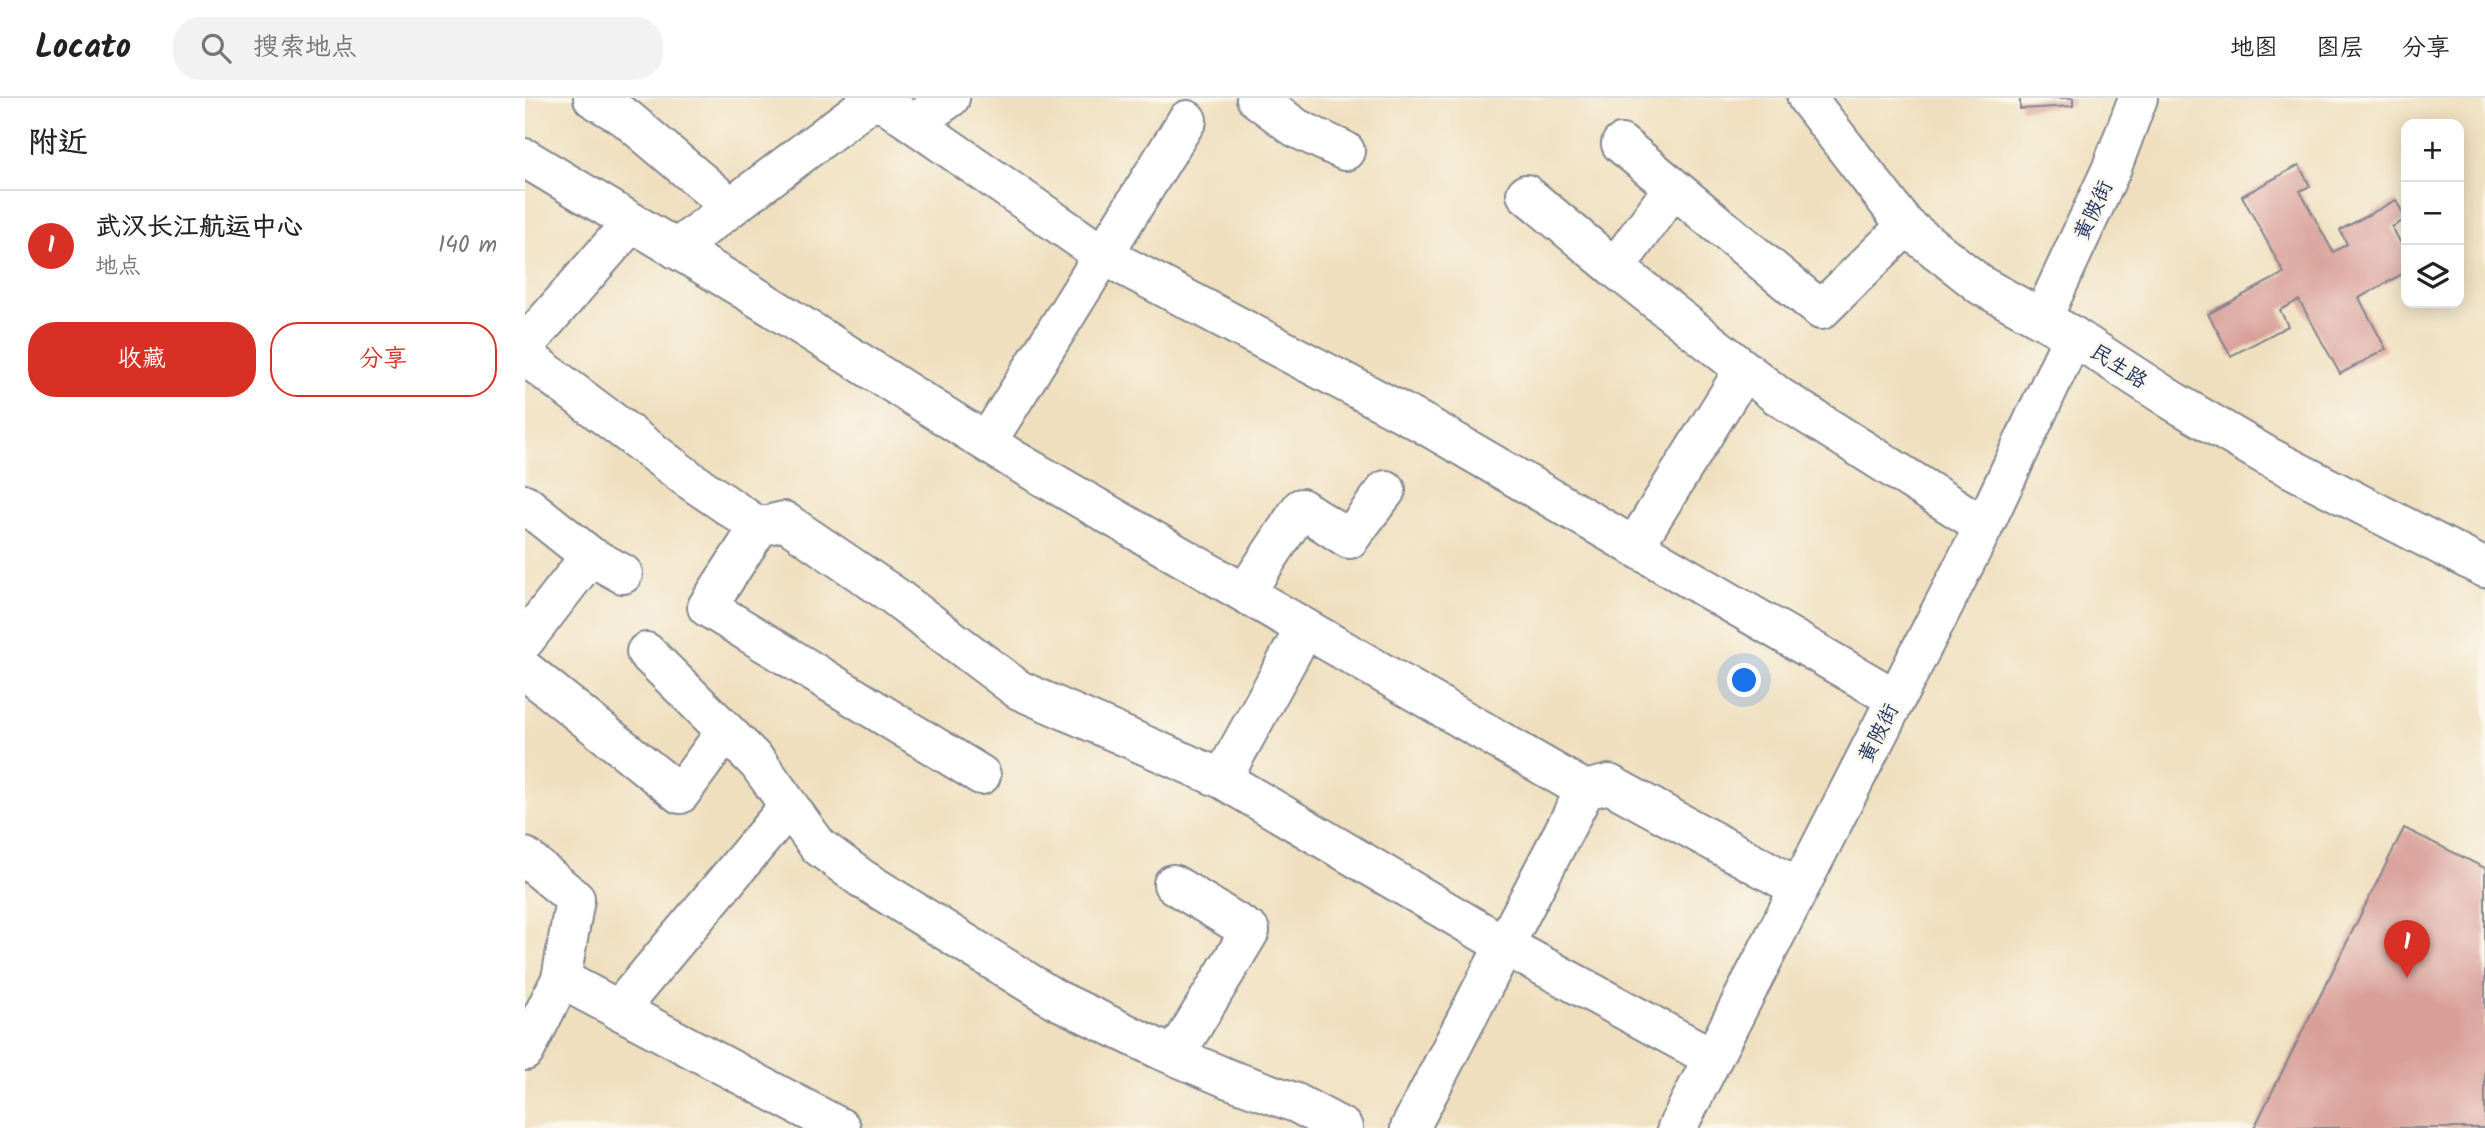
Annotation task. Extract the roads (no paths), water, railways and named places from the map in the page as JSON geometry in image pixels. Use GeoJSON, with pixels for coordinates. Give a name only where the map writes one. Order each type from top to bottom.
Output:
{"type":"FeatureCollection","features":[{"type":"Feature","properties":{"kind":"street"},"geometry":{"type":"LineString","coordinates":[[593,98],[626,118],[731,207]]}},
{"type":"Feature","properties":{"kind":"street"},"geometry":{"type":"LineString","coordinates":[[676,249],[876,98],[1103,255],[1424,424],[1896,699]]}},
{"type":"Feature","properties":{"kind":"street"},"geometry":{"type":"LineString","coordinates":[[915,123],[950,98]]}},
{"type":"Feature","properties":{"kind":"street","name":"民生路"},"geometry":{"type":"LineString","coordinates":[[1807,98],[1906,226],[1982,286],[2058,328],[2173,401],[2267,456],[2485,568]]}},
{"type":"Feature","properties":{"kind":"street","name":"黄陂街"},"geometry":{"type":"LineString","coordinates":[[1678,1128],[1984,526],[2058,328],[2138,98]]}},
{"type":"Feature","properties":{"kind":"street"},"geometry":{"type":"LineString","coordinates":[[1262,99],[1296,128],[1345,151]]}},
{"type":"Feature","properties":{"kind":"street"},"geometry":{"type":"LineString","coordinates":[[987,442],[1187,120]]}},
{"type":"Feature","properties":{"kind":"street"},"geometry":{"type":"LineString","coordinates":[[1621,145],[1821,310],[1906,226]]}},
{"type":"Feature","properties":{"kind":"street"},"geometry":{"type":"LineString","coordinates":[[525,158],[750,293],[987,442],[1585,790],[1609,784],[1799,888]]}},
{"type":"Feature","properties":{"kind":"street"},"geometry":{"type":"LineString","coordinates":[[1615,268],[1672,188]]}},
{"type":"Feature","properties":{"kind":"street"},"geometry":{"type":"LineString","coordinates":[[1526,194],[1778,396],[1984,526]]}},
{"type":"Feature","properties":{"kind":"street"},"geometry":{"type":"LineString","coordinates":[[525,345],[632,222]]}},
{"type":"Feature","properties":{"kind":"street"},"geometry":{"type":"LineString","coordinates":[[525,356],[690,480],[759,527]]}},
{"type":"Feature","properties":{"kind":"street"},"geometry":{"type":"LineString","coordinates":[[1634,547],[1744,370]]}},
{"type":"Feature","properties":{"kind":"street"},"geometry":{"type":"LineString","coordinates":[[1245,593],[1301,508],[1349,539],[1386,490]]}},
{"type":"Feature","properties":{"kind":"street"},"geometry":{"type":"LineString","coordinates":[[525,504],[607,565],[525,640]]}},
{"type":"Feature","properties":{"kind":"street"},"geometry":{"type":"LineString","coordinates":[[981,775],[707,607],[759,527],[784,521],[893,595],[1019,690],[1222,779],[1504,945],[1713,1058]]}},
{"type":"Feature","properties":{"kind":"street"},"geometry":{"type":"LineString","coordinates":[[1222,779],[1305,628]]}},
{"type":"Feature","properties":{"kind":"street"},"geometry":{"type":"LineString","coordinates":[[646,652],[758,763],[818,846],[861,878],[1055,999],[1175,1056],[1297,1103],[1343,1128]]}},
{"type":"Feature","properties":{"kind":"street"},"geometry":{"type":"LineString","coordinates":[[525,670],[680,794],[726,732]]}},
{"type":"Feature","properties":{"kind":"street"},"geometry":{"type":"LineString","coordinates":[[1410,1128],[1585,790]]}},
{"type":"Feature","properties":{"kind":"street"},"geometry":{"type":"LineString","coordinates":[[618,1010],[789,806]]}},
{"type":"Feature","properties":{"kind":"street"},"geometry":{"type":"LineString","coordinates":[[525,857],[575,899],[525,1051]]}},
{"type":"Feature","properties":{"kind":"street"},"geometry":{"type":"LineString","coordinates":[[1173,884],[1250,931],[1175,1056]]}},
{"type":"Feature","properties":{"kind":"street"},"geometry":{"type":"LineString","coordinates":[[545,989],[618,1010],[841,1128]]}},
{"type":"Feature","properties":{"kind":"place","name":"武汉长江航运中心"},"geometry":{"type":"Point","coordinates":[2407,978]}}]}
